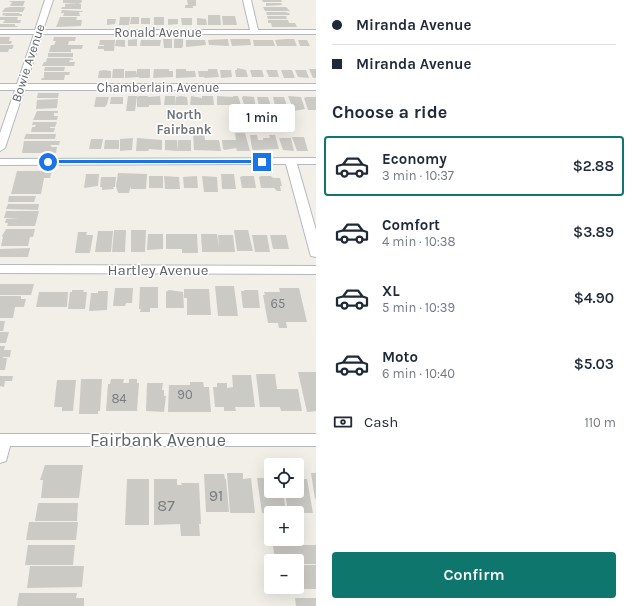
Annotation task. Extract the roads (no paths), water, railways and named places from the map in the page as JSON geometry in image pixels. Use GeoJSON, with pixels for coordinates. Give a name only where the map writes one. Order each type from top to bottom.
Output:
{"type":"FeatureCollection","features":[{"type":"Feature","properties":{"kind":"street","name":"Bowie Avenue"},"geometry":{"type":"LineString","coordinates":[[0,148],[49,0]]}},
{"type":"Feature","properties":{"kind":"street"},"geometry":{"type":"LineString","coordinates":[[247,0],[255,32]]}},
{"type":"Feature","properties":{"kind":"street","name":"Ronald Avenue"},"geometry":{"type":"LineString","coordinates":[[0,32],[316,32]]}},
{"type":"Feature","properties":{"kind":"street","name":"Chamberlain Avenue"},"geometry":{"type":"LineString","coordinates":[[0,87],[316,87]]}},
{"type":"Feature","properties":{"kind":"street"},"geometry":{"type":"LineString","coordinates":[[291,161],[316,253]]}},
{"type":"Feature","properties":{"kind":"street"},"geometry":{"type":"LineString","coordinates":[[0,162],[316,161]]}},
{"type":"Feature","properties":{"kind":"street","name":"Hartley Avenue"},"geometry":{"type":"LineString","coordinates":[[0,270],[316,270]]}},
{"type":"Feature","properties":{"kind":"street","name":"Fairbank Avenue"},"geometry":{"type":"LineString","coordinates":[[1,446],[316,440]]}},
{"type":"Feature","properties":{"kind":"district","name":"North Fairbank"},"geometry":{"type":"Point","coordinates":[184,122]}}]}
